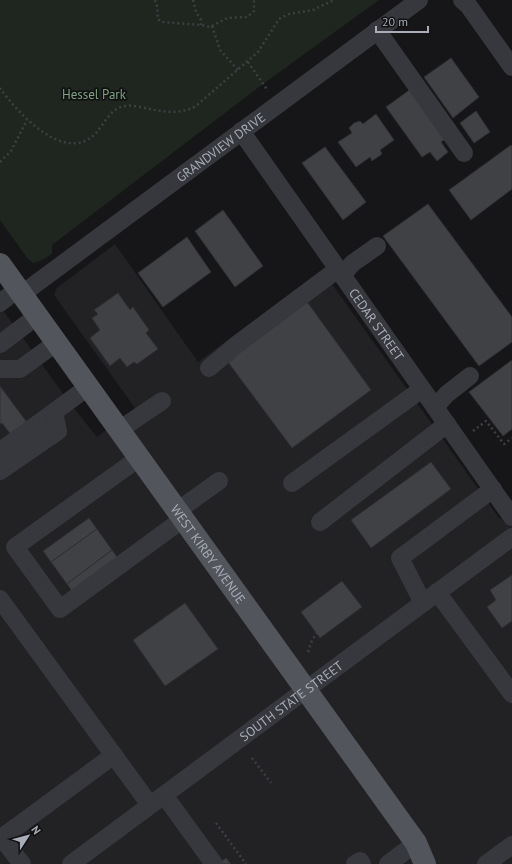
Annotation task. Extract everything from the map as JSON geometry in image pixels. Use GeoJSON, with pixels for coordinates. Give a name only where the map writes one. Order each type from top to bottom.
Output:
{"type":"FeatureCollection","features":[{"type":"Feature","properties":{"kind":"main road","name":"WEST KIRBY AVENUE"},"geometry":{"type":"LineString","coordinates":[[0,264],[416,843],[425,864]]}},
{"type":"Feature","properties":{"kind":"main road","name":"WEST KIRBY AVENUE"},"geometry":{"type":"LineString","coordinates":[[416,843],[442,864]]}},
{"type":"Feature","properties":{"kind":"street","name":"GRANDVIEW DRIVE"},"geometry":{"type":"LineString","coordinates":[[0,303],[20,291],[419,0]]}},
{"type":"Feature","properties":{"kind":"street"},"geometry":{"type":"LineString","coordinates":[[462,0],[468,5],[512,67]]}},
{"type":"Feature","properties":{"kind":"street"},"geometry":{"type":"LineString","coordinates":[[377,30],[464,153]]}},
{"type":"Feature","properties":{"kind":"street","name":"CEDAR STREET"},"geometry":{"type":"LineString","coordinates":[[241,131],[512,517]]}},
{"type":"Feature","properties":{"kind":"street"},"geometry":{"type":"LineString","coordinates":[[209,368],[235,346],[377,246]]}},
{"type":"Feature","properties":{"kind":"street"},"geometry":{"type":"LineString","coordinates":[[0,344],[37,316]]}},
{"type":"Feature","properties":{"kind":"street"},"geometry":{"type":"LineString","coordinates":[[0,369],[20,369],[56,343]]}},
{"type":"Feature","properties":{"kind":"street"},"geometry":{"type":"LineString","coordinates":[[435,407],[447,394],[470,376]]}},
{"type":"Feature","properties":{"kind":"street"},"geometry":{"type":"LineString","coordinates":[[0,451],[88,387]]}},
{"type":"Feature","properties":{"kind":"street"},"geometry":{"type":"LineString","coordinates":[[292,484],[422,389]]}},
{"type":"Feature","properties":{"kind":"street"},"geometry":{"type":"LineString","coordinates":[[119,430],[162,401]]}},
{"type":"Feature","properties":{"kind":"street"},"geometry":{"type":"LineString","coordinates":[[0,471],[58,431],[54,412]]}},
{"type":"Feature","properties":{"kind":"street"},"geometry":{"type":"LineString","coordinates":[[320,522],[447,424]]}},
{"type":"Feature","properties":{"kind":"street"},"geometry":{"type":"LineString","coordinates":[[139,458],[15,547],[60,609],[180,515],[219,481]]}},
{"type":"Feature","properties":{"kind":"street"},"geometry":{"type":"LineString","coordinates":[[423,603],[400,558],[493,489]]}},
{"type":"Feature","properties":{"kind":"street","name":"SOUTH STATE STREET"},"geometry":{"type":"LineString","coordinates":[[71,864],[512,537]]}},
{"type":"Feature","properties":{"kind":"street"},"geometry":{"type":"LineString","coordinates":[[437,592],[512,694]]}},
{"type":"Feature","properties":{"kind":"street"},"geometry":{"type":"LineString","coordinates":[[0,599],[114,755],[157,800],[214,864]]}},
{"type":"Feature","properties":{"kind":"street"},"geometry":{"type":"LineString","coordinates":[[22,864],[1,838],[114,755]]}},
{"type":"Feature","properties":{"kind":"street"},"geometry":{"type":"LineString","coordinates":[[388,864],[416,843]]}},
{"type":"Feature","properties":{"kind":"street"},"geometry":{"type":"LineString","coordinates":[[486,864],[512,845]]}},
{"type":"Feature","properties":{"kind":"street"},"geometry":{"type":"LineString","coordinates":[[355,864],[360,861],[362,864]]}},
{"type":"Feature","properties":{"kind":"path"},"geometry":{"type":"LineString","coordinates":[[155,0],[158,6],[158,19],[161,22],[212,26],[227,18],[247,17],[254,11],[254,0]]}},
{"type":"Feature","properties":{"kind":"path"},"geometry":{"type":"LineString","coordinates":[[193,0],[196,12],[202,20],[201,24]]}},
{"type":"Feature","properties":{"kind":"path"},"geometry":{"type":"LineString","coordinates":[[0,88],[15,109],[27,120],[60,140],[68,143],[80,143],[96,134],[110,115],[120,107],[131,105],[174,113],[189,110],[204,101],[258,52],[279,20],[289,14],[313,10],[334,0]]}},
{"type":"Feature","properties":{"kind":"path"},"geometry":{"type":"LineString","coordinates":[[212,26],[220,50],[238,70]]}},
{"type":"Feature","properties":{"kind":"path"},"geometry":{"type":"LineString","coordinates":[[248,62],[263,84]]}},
{"type":"Feature","properties":{"kind":"path"},"geometry":{"type":"LineString","coordinates":[[0,162],[11,150],[27,120]]}},
{"type":"Feature","properties":{"kind":"path"},"geometry":{"type":"LineString","coordinates":[[473,431],[486,421],[504,444],[512,438]]}},
{"type":"Feature","properties":{"kind":"path"},"geometry":{"type":"LineString","coordinates":[[308,652],[312,640],[317,633]]}},
{"type":"Feature","properties":{"kind":"path"},"geometry":{"type":"LineString","coordinates":[[252,758],[271,783]]}},
{"type":"Feature","properties":{"kind":"path"},"geometry":{"type":"LineString","coordinates":[[216,823],[246,864]]}},
{"type":"Feature","properties":{"kind":"shaded area"},"geometry":{"type":"Polygon","coordinates":[[[115,244],[198,362],[322,270],[499,518],[512,524],[512,864],[0,864],[0,306],[69,402],[97,437],[135,408],[54,295],[57,288],[115,244]]]}},
{"type":"Feature","properties":{"kind":"green space","name":"Hessel Park"},"geometry":{"type":"Polygon","coordinates":[[[0,0],[379,0],[263,84],[52,245],[52,254],[33,263],[28,259],[0,220],[0,0]]]}},
{"type":"Feature","properties":{"kind":"building"},"geometry":{"type":"Polygon","coordinates":[[[451,58],[479,97],[453,118],[424,77],[451,58]]]}},
{"type":"Feature","properties":{"kind":"building"},"geometry":{"type":"Polygon","coordinates":[[[415,86],[450,136],[441,142],[448,152],[437,161],[430,152],[422,157],[386,107],[415,86]]]}},
{"type":"Feature","properties":{"kind":"building"},"geometry":{"type":"Polygon","coordinates":[[[476,111],[490,132],[474,143],[460,123],[476,111]]]}},
{"type":"Feature","properties":{"kind":"building"},"geometry":{"type":"Polygon","coordinates":[[[376,114],[394,140],[380,150],[382,154],[372,161],[370,157],[356,167],[338,142],[352,133],[349,128],[354,123],[360,121],[363,124],[376,114]]]}},
{"type":"Feature","properties":{"kind":"building"},"geometry":{"type":"Polygon","coordinates":[[[511,145],[512,189],[471,220],[449,190],[511,145]]]}},
{"type":"Feature","properties":{"kind":"building"},"geometry":{"type":"Polygon","coordinates":[[[325,147],[366,202],[343,220],[302,163],[325,147]]]}},
{"type":"Feature","properties":{"kind":"building"},"geometry":{"type":"Polygon","coordinates":[[[428,204],[512,317],[512,342],[479,366],[383,236],[428,204]]]}},
{"type":"Feature","properties":{"kind":"building"},"geometry":{"type":"Polygon","coordinates":[[[223,210],[263,266],[235,287],[195,231],[223,210]]]}},
{"type":"Feature","properties":{"kind":"building"},"geometry":{"type":"Polygon","coordinates":[[[187,237],[211,272],[163,307],[138,273],[187,237]]]}},
{"type":"Feature","properties":{"kind":"building"},"geometry":{"type":"Polygon","coordinates":[[[118,293],[130,310],[133,307],[149,330],[146,333],[158,349],[137,364],[134,362],[127,367],[120,358],[110,366],[90,338],[100,330],[92,318],[98,314],[94,310],[118,293]]]}},
{"type":"Feature","properties":{"kind":"building"},"geometry":{"type":"Polygon","coordinates":[[[305,299],[371,390],[292,448],[225,358],[305,299]]]}},
{"type":"Feature","properties":{"kind":"building"},"geometry":{"type":"Polygon","coordinates":[[[512,360],[512,429],[503,436],[469,392],[512,360]]]}},
{"type":"Feature","properties":{"kind":"building"},"geometry":{"type":"Polygon","coordinates":[[[0,386],[34,432],[18,444],[2,423],[0,424],[0,386]]]}},
{"type":"Feature","properties":{"kind":"building"},"geometry":{"type":"Polygon","coordinates":[[[431,462],[451,489],[371,548],[351,520],[431,462]]]}},
{"type":"Feature","properties":{"kind":"building"},"geometry":{"type":"Polygon","coordinates":[[[89,518],[97,529],[51,562],[43,551],[89,518]]]}},
{"type":"Feature","properties":{"kind":"building"},"geometry":{"type":"Polygon","coordinates":[[[97,529],[112,550],[67,584],[51,562],[97,529]]]}},
{"type":"Feature","properties":{"kind":"building"},"geometry":{"type":"Polygon","coordinates":[[[112,550],[120,561],[74,594],[67,584],[112,550]]]}},
{"type":"Feature","properties":{"kind":"building"},"geometry":{"type":"Polygon","coordinates":[[[512,575],[512,621],[502,628],[487,607],[496,600],[490,590],[512,575]]]}},
{"type":"Feature","properties":{"kind":"building"},"geometry":{"type":"Polygon","coordinates":[[[342,581],[362,607],[320,638],[301,612],[342,581]]]}},
{"type":"Feature","properties":{"kind":"building"},"geometry":{"type":"Polygon","coordinates":[[[185,603],[218,649],[165,686],[133,640],[185,603]]]}},
{"type":"Feature","properties":{"kind":"building"},"geometry":{"type":"Polygon","coordinates":[[[226,858],[231,864],[218,864],[226,858]]]}}]}
